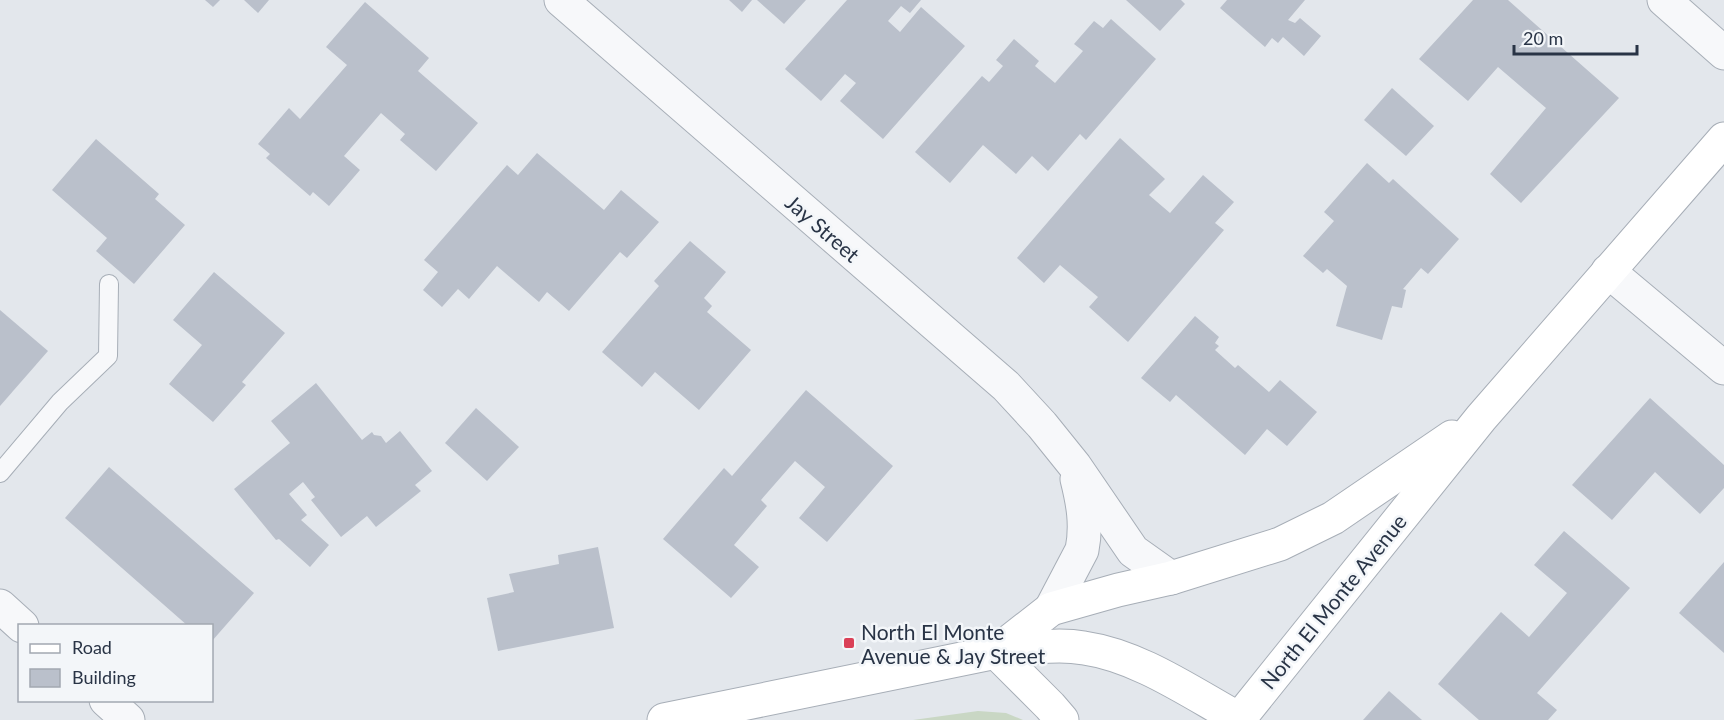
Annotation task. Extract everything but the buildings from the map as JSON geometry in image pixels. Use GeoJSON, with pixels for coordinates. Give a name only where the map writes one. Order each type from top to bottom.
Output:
{"type":"FeatureCollection","features":[{"type":"Feature","properties":{"kind":"main road","name":"North El Monte Avenue"},"geometry":{"type":"LineString","coordinates":[[664,720],[996,652],[1045,646],[1083,648],[1121,657],[1238,719],[1481,418],[1724,139]]}},
{"type":"Feature","properties":{"kind":"main road"},"geometry":{"type":"LineString","coordinates":[[1062,720],[996,652],[1051,609],[1171,578],[1280,544],[1333,518],[1481,418]]}},
{"type":"Feature","properties":{"kind":"street","name":"Jay Street"},"geometry":{"type":"LineString","coordinates":[[561,0],[1006,386],[1042,425],[1074,466],[1133,551],[1171,578]]}},
{"type":"Feature","properties":{"kind":"street"},"geometry":{"type":"LineString","coordinates":[[1664,0],[1724,53]]}},
{"type":"Feature","properties":{"kind":"street"},"geometry":{"type":"LineString","coordinates":[[1608,271],[1724,368]]}},
{"type":"Feature","properties":{"kind":"street","name":"Jay Street"},"geometry":{"type":"LineString","coordinates":[[1051,609],[1082,550],[1084,540],[1084,512],[1074,466]]}},
{"type":"Feature","properties":{"kind":"street"},"geometry":{"type":"LineString","coordinates":[[0,606],[20,624]]}},
{"type":"Feature","properties":{"kind":"street"},"geometry":{"type":"LineString","coordinates":[[89,702],[101,720]]}},
{"type":"Feature","properties":{"kind":"street"},"geometry":{"type":"LineString","coordinates":[[108,702],[128,720]]}},
{"type":"Feature","properties":{"kind":"lane"},"geometry":{"type":"LineString","coordinates":[[0,473],[60,402],[108,356],[109,284]]}},
{"type":"Feature","properties":{"kind":"green space"},"geometry":{"type":"Polygon","coordinates":[[[978,711],[1006,713],[1023,720],[913,720],[978,711]]]}},
{"type":"Feature","properties":{"kind":"place","name":"North El Monte Avenue & Jay Street"},"geometry":{"type":"Point","coordinates":[849,643]}}]}
